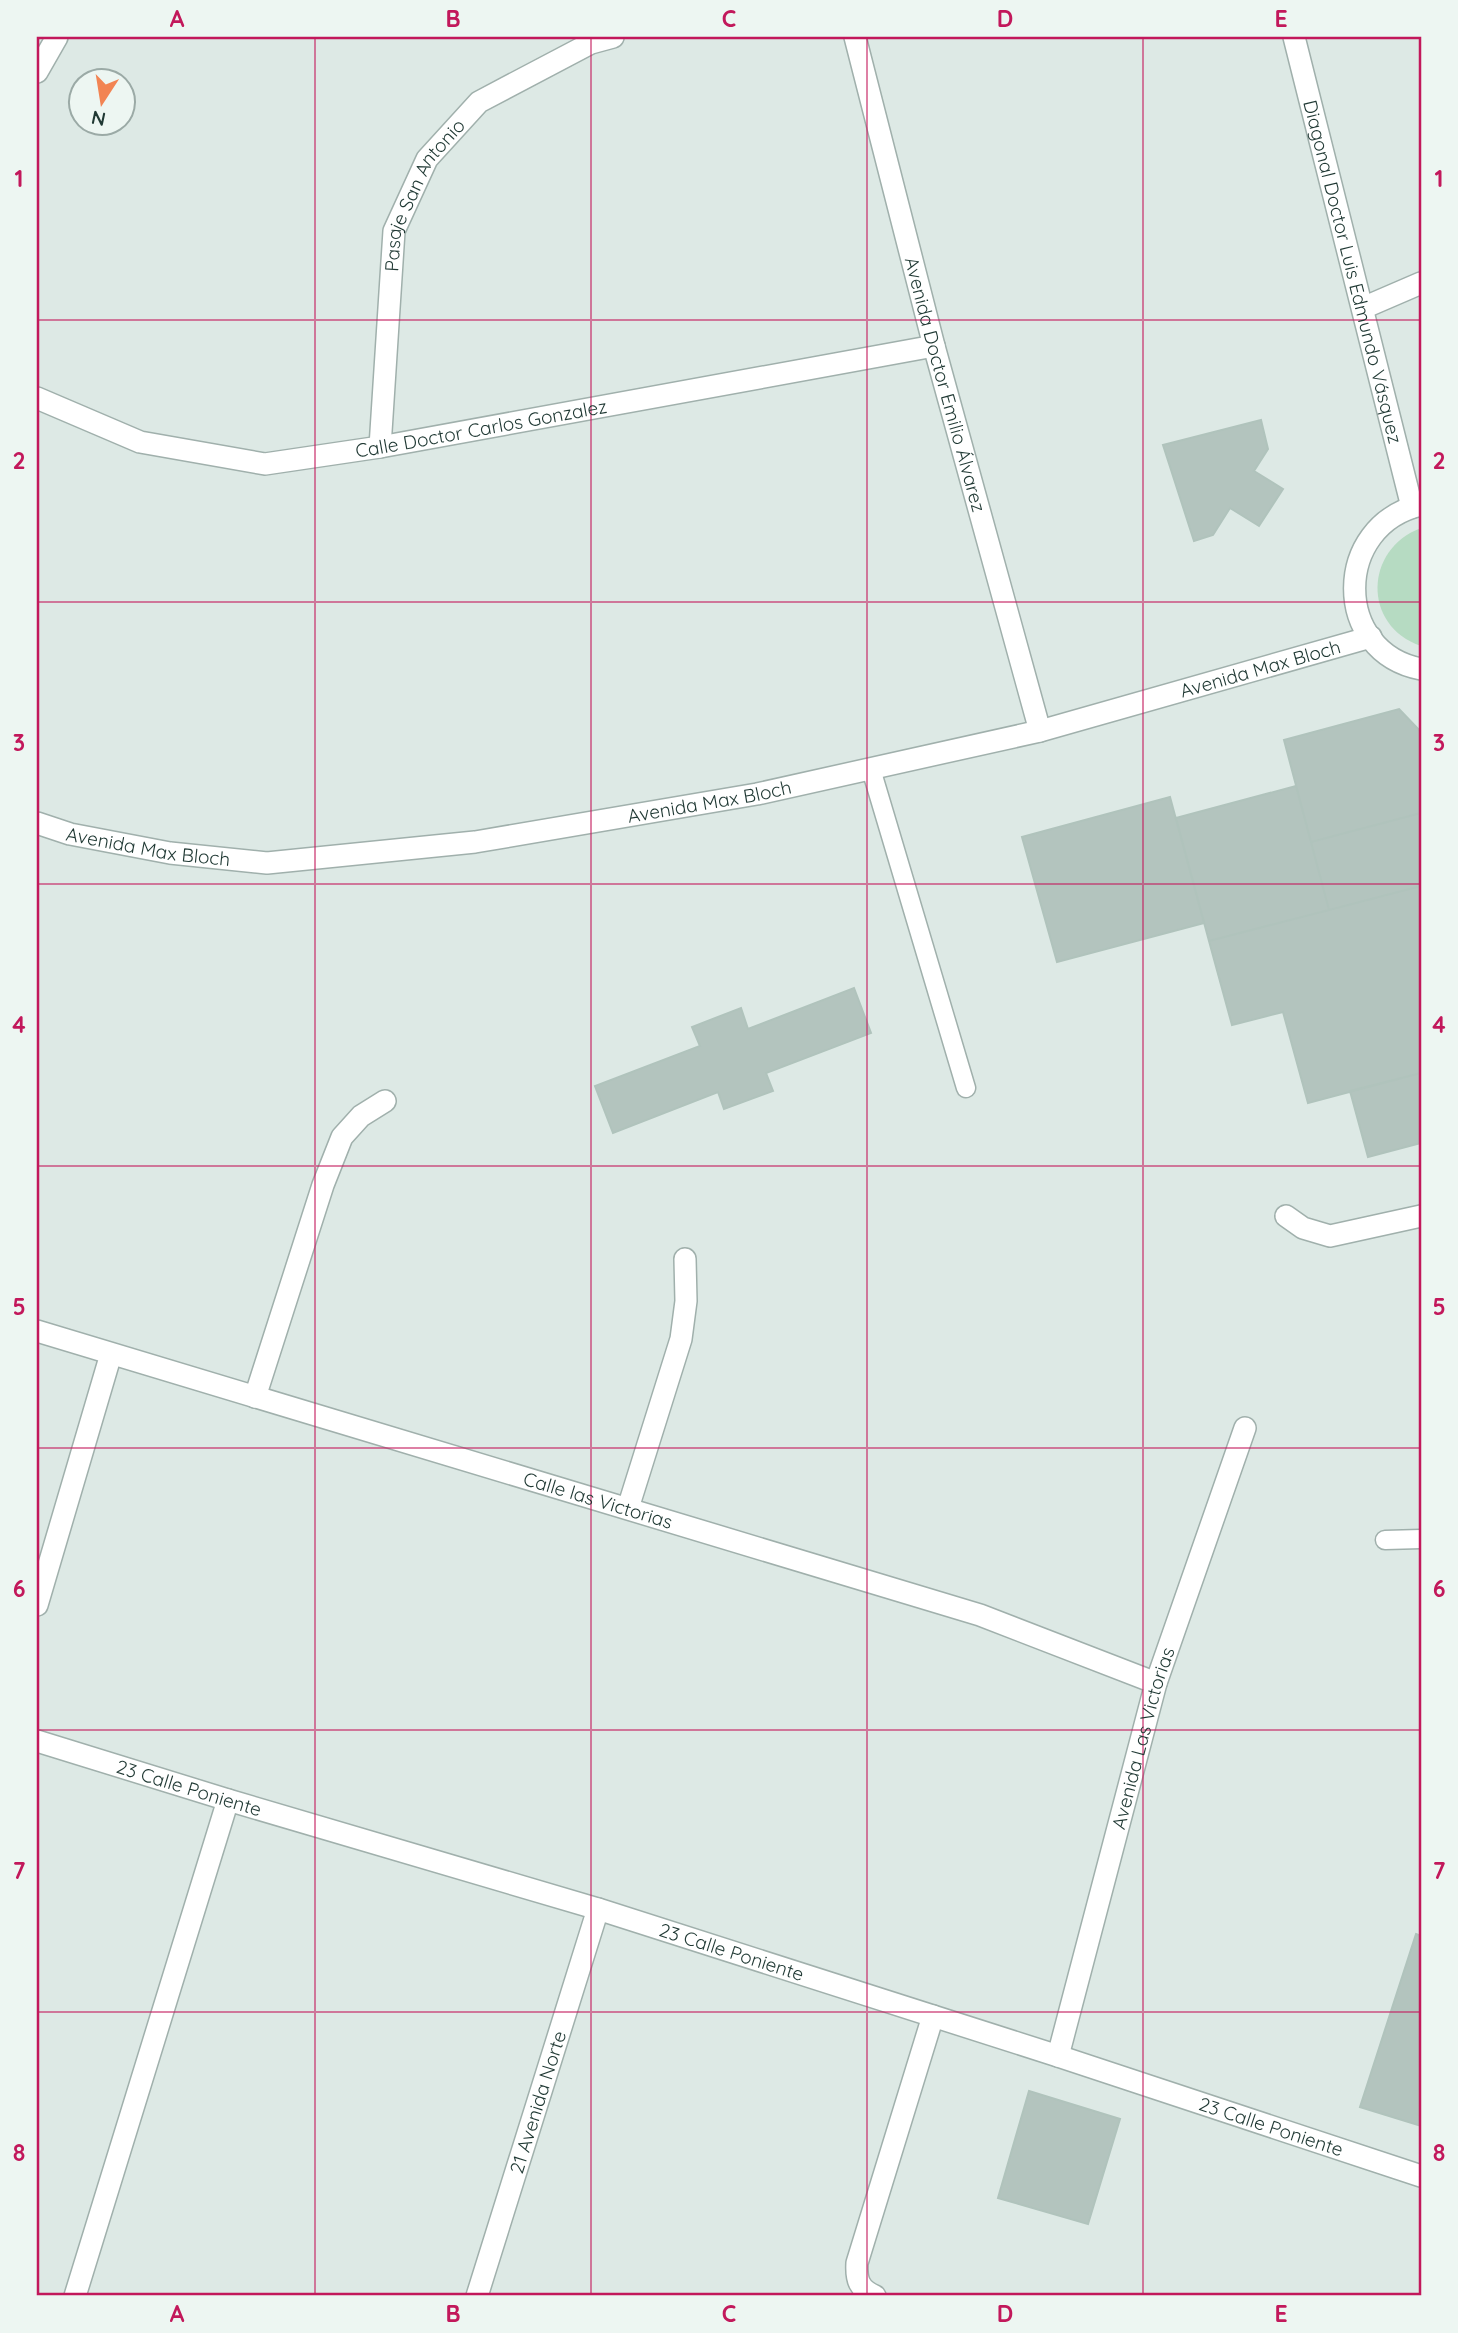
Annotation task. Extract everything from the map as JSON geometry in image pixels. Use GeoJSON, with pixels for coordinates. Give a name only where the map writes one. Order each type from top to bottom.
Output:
{"type":"FeatureCollection","features":[{"type":"Feature","properties":{"kind":"street"},"geometry":{"type":"LineString","coordinates":[[37,72],[57,37]]}},
{"type":"Feature","properties":{"kind":"street","name":"Pasaje San Antonio"},"geometry":{"type":"LineString","coordinates":[[380,447],[394,231],[427,159],[479,102],[591,43],[613,37]]}},
{"type":"Feature","properties":{"kind":"street","name":"Avenida Doctor Emilio Álvarez"},"geometry":{"type":"LineString","coordinates":[[855,37],[934,346],[1040,731]]}},
{"type":"Feature","properties":{"kind":"street","name":"Diagonal Doctor Luis Edmundo Vásquez"},"geometry":{"type":"LineString","coordinates":[[1294,37],[1417,506]]}},
{"type":"Feature","properties":{"kind":"street"},"geometry":{"type":"LineString","coordinates":[[1363,308],[1421,283]]}},
{"type":"Feature","properties":{"kind":"street","name":"Calle Doctor Carlos Gonzalez"},"geometry":{"type":"LineString","coordinates":[[37,398],[140,442],[265,464],[380,447],[934,346]]}},
{"type":"Feature","properties":{"kind":"street"},"geometry":{"type":"LineString","coordinates":[[1417,506],[1387,520],[1376,530],[1360,555],[1356,568],[1354,597],[1357,611],[1371,637],[1390,657],[1421,670]]}},
{"type":"Feature","properties":{"kind":"street","name":"Avenida Max Bloch"},"geometry":{"type":"LineString","coordinates":[[37,823],[70,834],[170,853],[267,863],[475,842],[757,794],[1040,731],[1371,637]]}},
{"type":"Feature","properties":{"kind":"street"},"geometry":{"type":"LineString","coordinates":[[255,1397],[323,1185],[342,1137],[361,1116],[385,1101]]}},
{"type":"Feature","properties":{"kind":"street"},"geometry":{"type":"LineString","coordinates":[[1286,1216],[1303,1228],[1330,1236],[1421,1216]]}},
{"type":"Feature","properties":{"kind":"street"},"geometry":{"type":"LineString","coordinates":[[628,1508],[681,1339],[687,1301],[685,1259]]}},
{"type":"Feature","properties":{"kind":"street","name":"Calle las Victorias"},"geometry":{"type":"LineString","coordinates":[[37,1331],[980,1615],[1156,1683]]}},
{"type":"Feature","properties":{"kind":"street"},"geometry":{"type":"LineString","coordinates":[[37,1605],[111,1354]]}},
{"type":"Feature","properties":{"kind":"street","name":"Avenida Las Victorias"},"geometry":{"type":"LineString","coordinates":[[1058,2056],[1156,1683],[1245,1427]]}},
{"type":"Feature","properties":{"kind":"street","name":"23 Calle Poniente"},"geometry":{"type":"LineString","coordinates":[[37,1741],[598,1909],[1058,2056],[1421,2176]]}},
{"type":"Feature","properties":{"kind":"street"},"geometry":{"type":"LineString","coordinates":[[75,2296],[228,1800]]}},
{"type":"Feature","properties":{"kind":"street","name":"21 Avenida Norte"},"geometry":{"type":"LineString","coordinates":[[477,2296],[598,1909]]}},
{"type":"Feature","properties":{"kind":"street"},"geometry":{"type":"LineString","coordinates":[[875,2296],[861,2288],[856,2277],[857,2263],[933,2016]]}},
{"type":"Feature","properties":{"kind":"lane"},"geometry":{"type":"LineString","coordinates":[[871,769],[966,1088]]}},
{"type":"Feature","properties":{"kind":"lane"},"geometry":{"type":"LineString","coordinates":[[1385,1540],[1421,1539]]}},
{"type":"Feature","properties":{"kind":"green space"},"geometry":{"type":"Polygon","coordinates":[[[1421,528],[1421,646],[1402,636],[1388,622],[1380,605],[1378,587],[1380,569],[1389,552],[1402,538],[1421,528]]]}},
{"type":"Feature","properties":{"kind":"building"},"geometry":{"type":"Polygon","coordinates":[[[1261,420],[1268,449],[1254,471],[1283,489],[1259,526],[1230,508],[1213,535],[1194,541],[1163,445],[1261,420]]]}},
{"type":"Feature","properties":{"kind":"building"},"geometry":{"type":"Polygon","coordinates":[[[1399,709],[1421,732],[1421,813],[1311,842],[1284,740],[1399,709]]]}},
{"type":"Feature","properties":{"kind":"building"},"geometry":{"type":"Polygon","coordinates":[[[1296,786],[1329,910],[1209,941],[1176,818],[1296,786]]]}},
{"type":"Feature","properties":{"kind":"building"},"geometry":{"type":"Polygon","coordinates":[[[1170,797],[1204,923],[1057,962],[1022,837],[1170,797]]]}},
{"type":"Feature","properties":{"kind":"building"},"geometry":{"type":"Polygon","coordinates":[[[1421,813],[1421,886],[1329,910],[1311,842],[1421,813]]]}},
{"type":"Feature","properties":{"kind":"building"},"geometry":{"type":"Polygon","coordinates":[[[1421,886],[1421,1073],[1308,1103],[1283,1012],[1232,1025],[1209,941],[1421,886]]]}},
{"type":"Feature","properties":{"kind":"building"},"geometry":{"type":"Polygon","coordinates":[[[854,988],[871,1033],[766,1073],[773,1091],[724,1109],[718,1092],[613,1133],[595,1086],[700,1046],[692,1027],[741,1008],[748,1029],[854,988]]]}},
{"type":"Feature","properties":{"kind":"building"},"geometry":{"type":"Polygon","coordinates":[[[1421,1073],[1421,1143],[1368,1157],[1350,1091],[1421,1073]]]}},
{"type":"Feature","properties":{"kind":"building"},"geometry":{"type":"Polygon","coordinates":[[[1416,1934],[1421,1936],[1421,2126],[1360,2107],[1416,1934]]]}},
{"type":"Feature","properties":{"kind":"building"},"geometry":{"type":"Polygon","coordinates":[[[1029,2091],[1120,2119],[1088,2224],[998,2198],[1029,2091]]]}}]}
